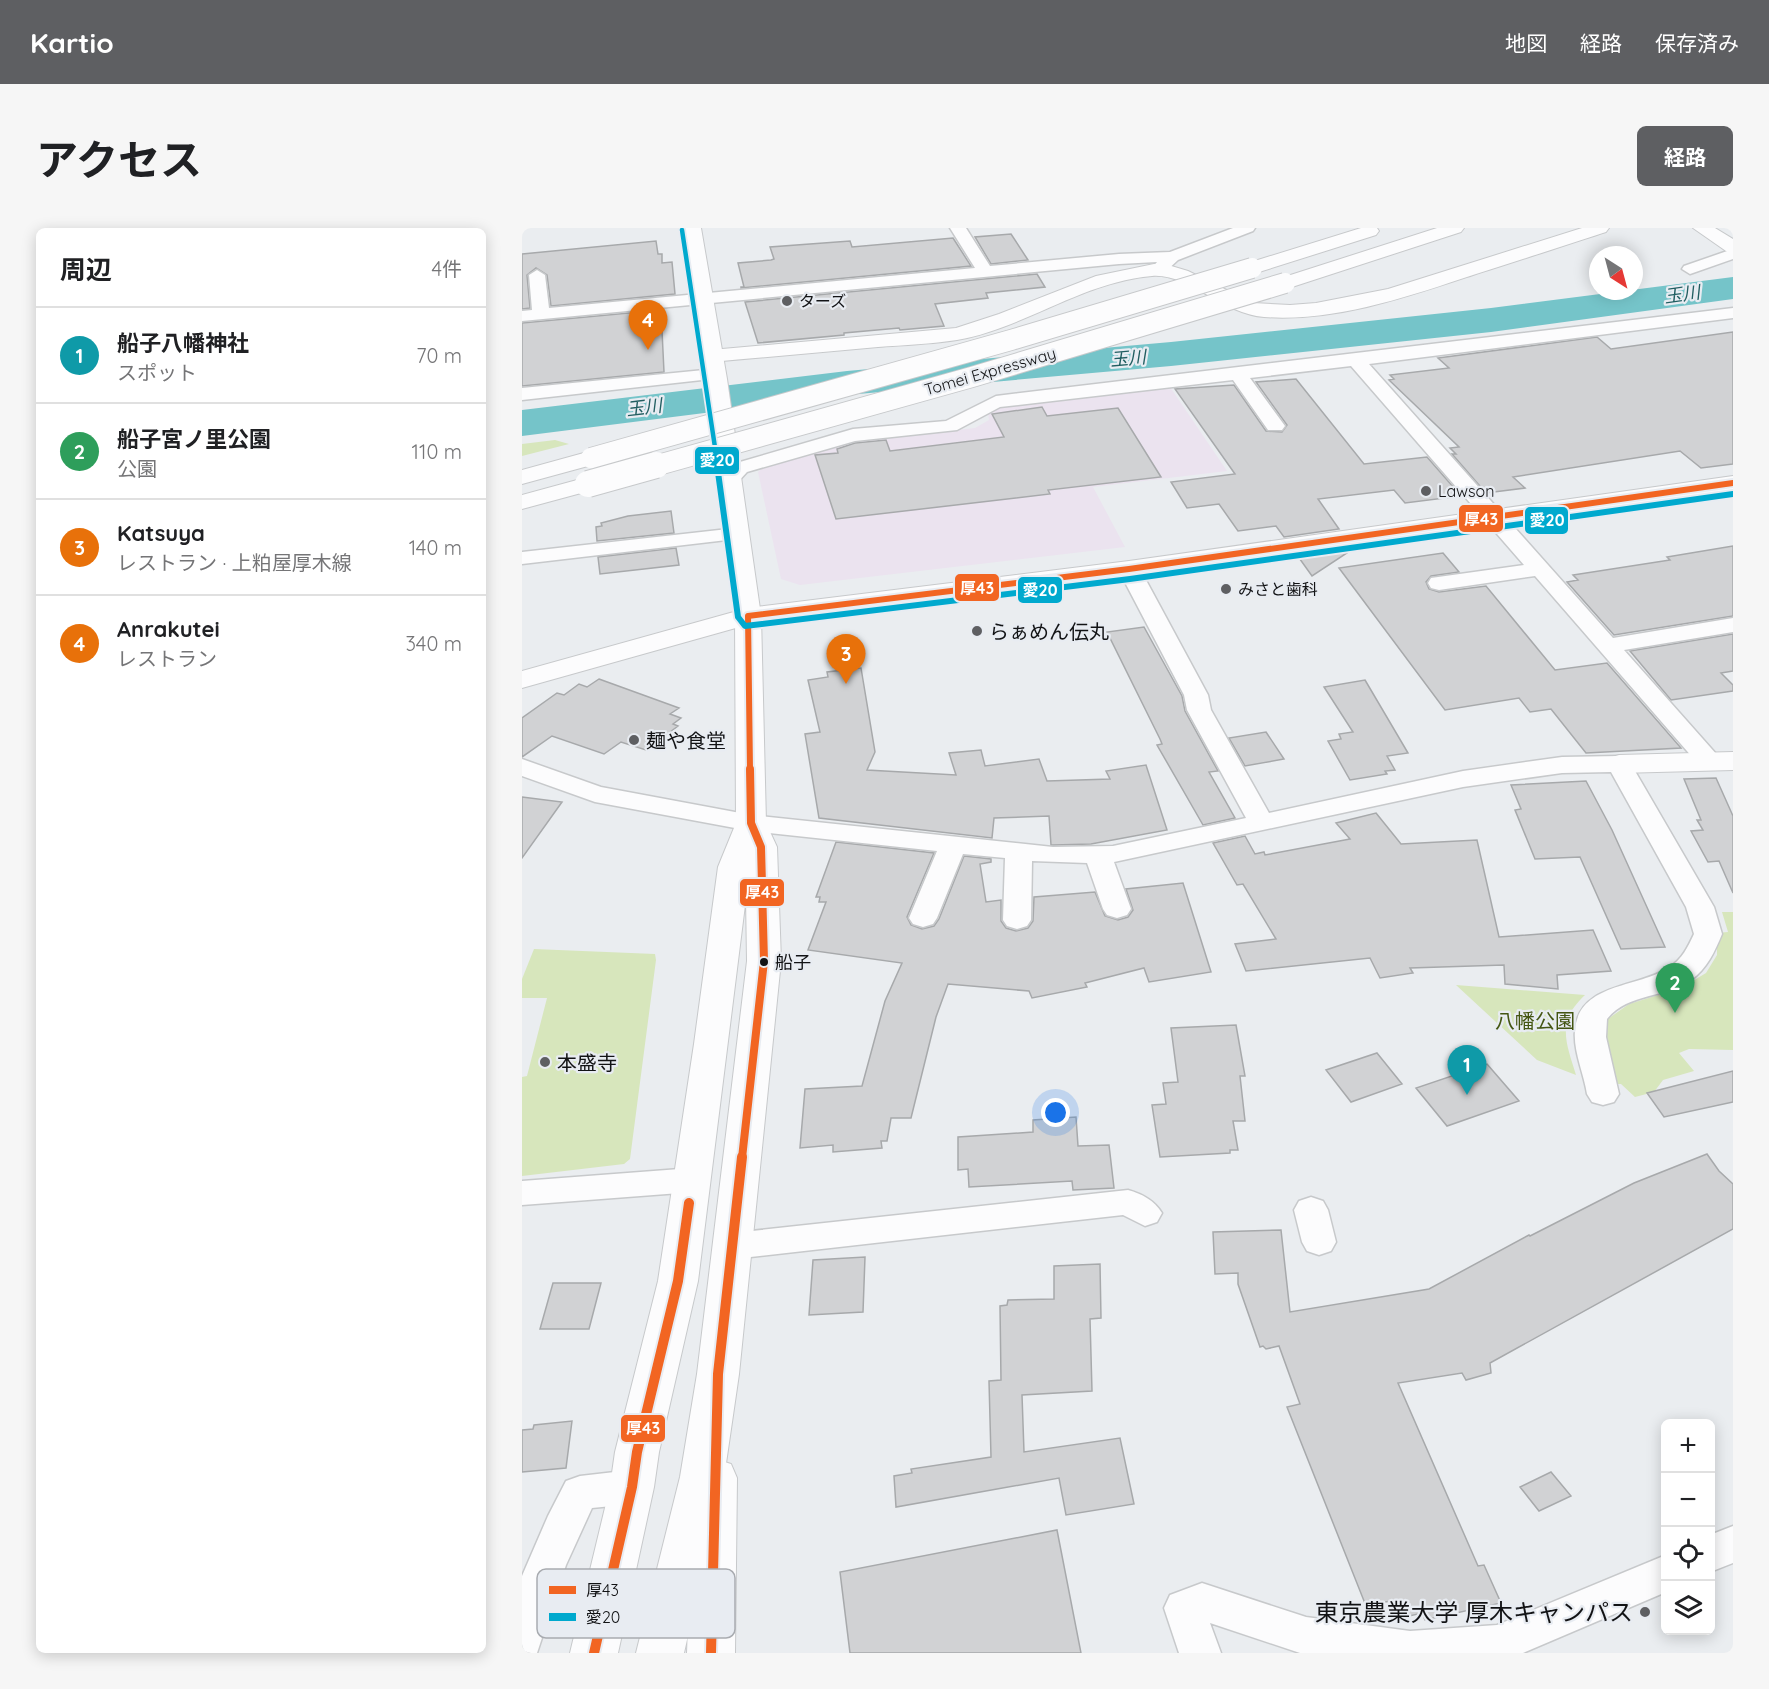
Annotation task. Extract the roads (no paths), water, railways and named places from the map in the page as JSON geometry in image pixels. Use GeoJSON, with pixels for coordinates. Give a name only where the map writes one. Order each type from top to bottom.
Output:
{"type":"FeatureCollection","features":[{"type":"Feature","properties":{"kind":"main road"},"geometry":{"type":"LineString","coordinates":[[680,1569],[702,1477],[718,1374],[764,961],[761,847],[751,822],[747,616],[723,431],[701,299],[692,228]]}},
{"type":"Feature","properties":{"kind":"main road","name":"Tomei Expressway"},"geometry":{"type":"LineString","coordinates":[[522,477],[1011,340],[1382,228]]}},
{"type":"Feature","properties":{"kind":"main road","name":"Tomei Expressway"},"geometry":{"type":"LineString","coordinates":[[522,502],[972,377],[1285,283],[1455,228]]}},
{"type":"Feature","properties":{"kind":"main road"},"geometry":{"type":"LineString","coordinates":[[714,370],[957,334],[996,323],[1084,285],[1165,263],[1181,275],[1240,307],[1261,311],[1333,306],[1399,294],[1600,228]]}},
{"type":"Feature","properties":{"kind":"main road"},"geometry":{"type":"LineString","coordinates":[[1702,228],[1733,247]]}},
{"type":"Feature","properties":{"kind":"main road"},"geometry":{"type":"LineString","coordinates":[[522,680],[747,616],[1129,569],[1733,483]]}},
{"type":"Feature","properties":{"kind":"main road"},"geometry":{"type":"LineString","coordinates":[[1618,764],[1721,761]]}},
{"type":"Feature","properties":{"kind":"main road"},"geometry":{"type":"LineString","coordinates":[[613,1569],[632,1487],[637,1452],[678,1281],[734,867],[751,822]]}},
{"type":"Feature","properties":{"kind":"main road"},"geometry":{"type":"LineString","coordinates":[[713,1569],[718,1374]]}},
{"type":"Feature","properties":{"kind":"main road"},"geometry":{"type":"LineString","coordinates":[[594,1653],[597,1638]]}},
{"type":"Feature","properties":{"kind":"main road"},"geometry":{"type":"LineString","coordinates":[[660,1653],[664,1638]]}},
{"type":"Feature","properties":{"kind":"main road"},"geometry":{"type":"LineString","coordinates":[[711,1638],[711,1653]]}},
{"type":"Feature","properties":{"kind":"street"},"geometry":{"type":"LineString","coordinates":[[958,228],[984,271]]}},
{"type":"Feature","properties":{"kind":"street"},"geometry":{"type":"LineString","coordinates":[[522,316],[1119,259],[1165,263],[1247,228]]}},
{"type":"Feature","properties":{"kind":"street"},"geometry":{"type":"LineString","coordinates":[[1690,269],[1733,254]]}},
{"type":"Feature","properties":{"kind":"street"},"geometry":{"type":"LineString","coordinates":[[537,275],[541,314]]}},
{"type":"Feature","properties":{"kind":"street"},"geometry":{"type":"LineString","coordinates":[[729,480],[740,468],[853,435],[950,426],[996,402],[1733,313]]}},
{"type":"Feature","properties":{"kind":"street"},"geometry":{"type":"LineString","coordinates":[[1356,360],[1606,646],[1721,761]]}},
{"type":"Feature","properties":{"kind":"street"},"geometry":{"type":"LineString","coordinates":[[522,394],[714,370]]}},
{"type":"Feature","properties":{"kind":"street"},"geometry":{"type":"LineString","coordinates":[[1237,373],[1275,426]]}},
{"type":"Feature","properties":{"kind":"street"},"geometry":{"type":"LineString","coordinates":[[522,558],[736,534]]}},
{"type":"Feature","properties":{"kind":"street"},"geometry":{"type":"LineString","coordinates":[[1129,569],[1196,695],[1199,710],[1262,823]]}},
{"type":"Feature","properties":{"kind":"street"},"geometry":{"type":"LineString","coordinates":[[1439,583],[1539,569]]}},
{"type":"Feature","properties":{"kind":"street"},"geometry":{"type":"LineString","coordinates":[[1606,646],[1733,625]]}},
{"type":"Feature","properties":{"kind":"street"},"geometry":{"type":"LineString","coordinates":[[522,767],[595,794],[751,822],[1019,852],[1098,856],[1463,779],[1562,765],[1618,764],[1700,906],[1708,934],[1696,960],[1676,977],[1616,998],[1600,1008],[1590,1029],[1603,1094]]}},
{"type":"Feature","properties":{"kind":"street"},"geometry":{"type":"LineString","coordinates":[[923,918],[952,845]]}},
{"type":"Feature","properties":{"kind":"street"},"geometry":{"type":"LineString","coordinates":[[1017,920],[1019,852]]}},
{"type":"Feature","properties":{"kind":"street"},"geometry":{"type":"LineString","coordinates":[[1098,856],[1117,909]]}},
{"type":"Feature","properties":{"kind":"street"},"geometry":{"type":"LineString","coordinates":[[522,1193],[693,1180]]}},
{"type":"Feature","properties":{"kind":"street"},"geometry":{"type":"LineString","coordinates":[[733,1246],[1128,1202],[1145,1213]]}},
{"type":"Feature","properties":{"kind":"street"},"geometry":{"type":"LineString","coordinates":[[1311,1210],[1319,1242]]}},
{"type":"Feature","properties":{"kind":"street"},"geometry":{"type":"LineString","coordinates":[[544,1569],[559,1529],[580,1493],[632,1487]]}},
{"type":"Feature","properties":{"kind":"street"},"geometry":{"type":"LineString","coordinates":[[1715,1552],[1733,1544]]}},
{"type":"Feature","properties":{"kind":"street"},"geometry":{"type":"LineString","coordinates":[[1200,1653],[1184,1608],[1202,1602],[1306,1636],[1410,1650],[1498,1644],[1661,1575]]}},
{"type":"Feature","properties":{"kind":"street"},"geometry":{"type":"LineString","coordinates":[[524,1621],[537,1587]]}},
{"type":"Feature","properties":{"kind":"waterway","name":"玉川"},"geometry":{"type":"LineString","coordinates":[[522,423],[847,383],[1171,354],[1491,320],[1733,288]]}},
{"type":"Feature","properties":{"kind":"place","name":"ターズ"},"geometry":{"type":"Point","coordinates":[787,301]}},
{"type":"Feature","properties":{"kind":"place","name":"Anrakutei"},"geometry":{"type":"Point","coordinates":[648,350]}},
{"type":"Feature","properties":{"kind":"place","name":"Lawson"},"geometry":{"type":"Point","coordinates":[1426,491]}},
{"type":"Feature","properties":{"kind":"place","name":"みさと歯科"},"geometry":{"type":"Point","coordinates":[1226,589]}},
{"type":"Feature","properties":{"kind":"place","name":"らぁめん伝丸"},"geometry":{"type":"Point","coordinates":[977,631]}},
{"type":"Feature","properties":{"kind":"place","name":"Katsuya"},"geometry":{"type":"Point","coordinates":[846,684]}},
{"type":"Feature","properties":{"kind":"place","name":"麺や食堂"},"geometry":{"type":"Point","coordinates":[634,740]}},
{"type":"Feature","properties":{"kind":"place","name":"船子"},"geometry":{"type":"Point","coordinates":[764,962]}},
{"type":"Feature","properties":{"kind":"place","name":"船子宮ノ里公園"},"geometry":{"type":"Point","coordinates":[1675,1013]}},
{"type":"Feature","properties":{"kind":"place","name":"本盛寺"},"geometry":{"type":"Point","coordinates":[545,1062]}},
{"type":"Feature","properties":{"kind":"place","name":"船子八幡神社"},"geometry":{"type":"Point","coordinates":[1467,1095]}},
{"type":"Feature","properties":{"kind":"place","name":"東京農業大学 厚木キャンパス"},"geometry":{"type":"Point","coordinates":[1645,1612]}},
{"type":"Feature","properties":{"kind":"park label","name":"八幡公園"},"geometry":{"type":"Point","coordinates":[1535,1020]}}]}
